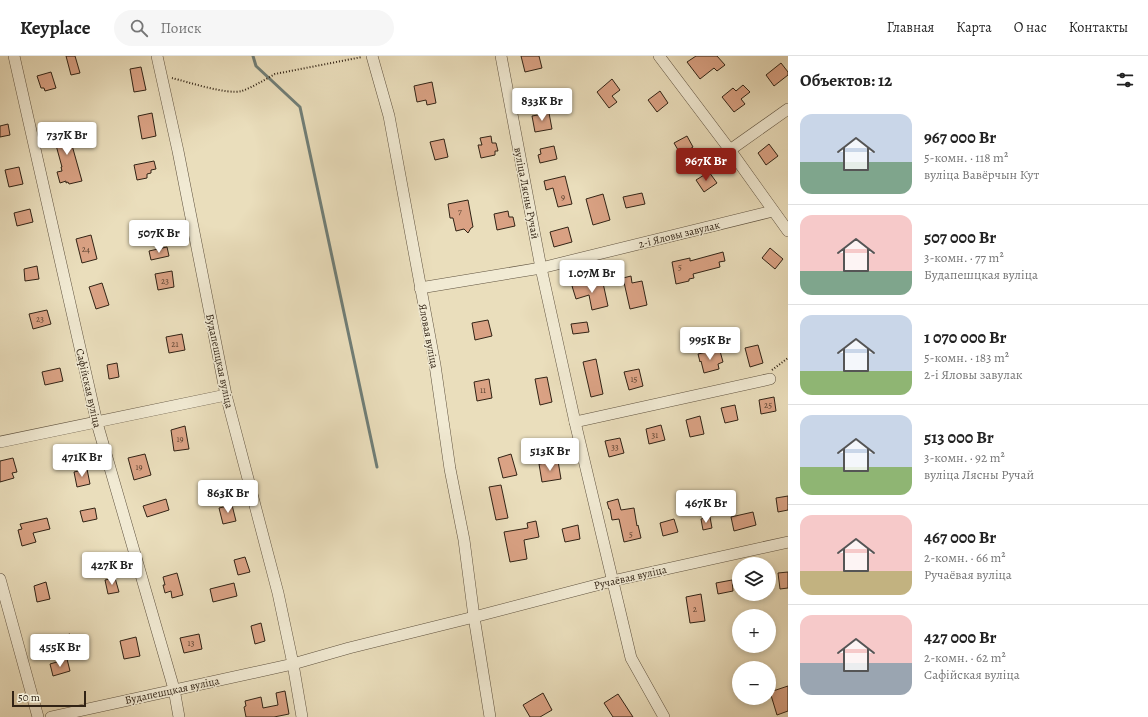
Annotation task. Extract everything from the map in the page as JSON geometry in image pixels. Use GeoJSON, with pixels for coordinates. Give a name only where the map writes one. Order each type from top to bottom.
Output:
{"type":"FeatureCollection","features":[{"type":"Feature","properties":{"kind":"street","name":"Сафійская вуліца"},"geometry":{"type":"LineString","coordinates":[[14,56],[97,423],[174,689],[178,717]]}},
{"type":"Feature","properties":{"kind":"street","name":"Будапешцкая вуліца"},"geometry":{"type":"LineString","coordinates":[[157,56],[178,151],[226,395],[278,593],[293,664],[302,717]]}},
{"type":"Feature","properties":{"kind":"street","name":"Яловая вуліца"},"geometry":{"type":"LineString","coordinates":[[372,56],[389,116],[435,365],[450,469],[464,540],[474,617],[490,717]]}},
{"type":"Feature","properties":{"kind":"street","name":"вуліца Лясны Ручай"},"geometry":{"type":"LineString","coordinates":[[501,56],[541,268],[612,581],[631,658],[664,717]]}},
{"type":"Feature","properties":{"kind":"street"},"geometry":{"type":"LineString","coordinates":[[659,56],[730,150],[788,231]]}},
{"type":"Feature","properties":{"kind":"street"},"geometry":{"type":"LineString","coordinates":[[730,150],[788,109]]}},
{"type":"Feature","properties":{"kind":"street","name":"2-і Яловы завулак"},"geometry":{"type":"LineString","coordinates":[[420,288],[541,268],[773,211]]}},
{"type":"Feature","properties":{"kind":"street"},"geometry":{"type":"LineString","coordinates":[[575,422],[770,379]]}},
{"type":"Feature","properties":{"kind":"street"},"geometry":{"type":"LineString","coordinates":[[0,442],[226,395]]}},
{"type":"Feature","properties":{"kind":"street","name":"Ручаёвая вуліца"},"geometry":{"type":"LineString","coordinates":[[293,664],[349,648],[612,581],[788,542]]}},
{"type":"Feature","properties":{"kind":"street"},"geometry":{"type":"LineString","coordinates":[[0,579],[38,717]]}},
{"type":"Feature","properties":{"kind":"street","name":"Будапешцкая вуліца"},"geometry":{"type":"LineString","coordinates":[[51,717],[293,664]]}},
{"type":"Feature","properties":{"kind":"path"},"geometry":{"type":"LineString","coordinates":[[161,76],[228,92],[241,91],[275,74],[368,56]]}},
{"type":"Feature","properties":{"kind":"path"},"geometry":{"type":"LineString","coordinates":[[770,379],[771,370],[788,358]]}},
{"type":"Feature","properties":{"kind":"building"},"geometry":{"type":"Polygon","coordinates":[[[66,56],[75,56],[80,73],[71,75],[66,56]]]}},
{"type":"Feature","properties":{"kind":"building"},"geometry":{"type":"Polygon","coordinates":[[[521,56],[539,56],[542,68],[525,72],[521,56]]]}},
{"type":"Feature","properties":{"kind":"building"},"geometry":{"type":"Polygon","coordinates":[[[696,56],[717,56],[725,65],[717,71],[714,68],[700,79],[687,62],[696,56]]]}},
{"type":"Feature","properties":{"kind":"building"},"geometry":{"type":"Polygon","coordinates":[[[781,63],[788,72],[788,75],[774,86],[766,75],[781,63]]]}},
{"type":"Feature","properties":{"kind":"building"},"geometry":{"type":"Polygon","coordinates":[[[141,67],[146,90],[134,92],[130,69],[141,67]]]}},
{"type":"Feature","properties":{"kind":"building"},"geometry":{"type":"Polygon","coordinates":[[[51,72],[56,88],[45,91],[44,88],[41,88],[37,76],[51,72]]]}},
{"type":"Feature","properties":{"kind":"building"},"geometry":{"type":"Polygon","coordinates":[[[612,79],[620,90],[612,96],[617,102],[609,108],[597,92],[612,79]]]}},
{"type":"Feature","properties":{"kind":"building"},"geometry":{"type":"Polygon","coordinates":[[[432,82],[436,103],[427,105],[426,100],[417,102],[414,86],[432,82]]]}},
{"type":"Feature","properties":{"kind":"building"},"geometry":{"type":"Polygon","coordinates":[[[743,85],[750,92],[741,99],[745,104],[734,112],[722,97],[733,88],[736,91],[743,85]]]}},
{"type":"Feature","properties":{"kind":"building"},"geometry":{"type":"Polygon","coordinates":[[[660,91],[668,103],[657,112],[648,100],[660,91]]]}},
{"type":"Feature","properties":{"kind":"building"},"geometry":{"type":"Polygon","coordinates":[[[152,113],[156,136],[142,139],[138,116],[152,113]]]}},
{"type":"Feature","properties":{"kind":"building"},"geometry":{"type":"Polygon","coordinates":[[[549,113],[552,129],[535,132],[532,116],[549,113]]]}},
{"type":"Feature","properties":{"kind":"building"},"geometry":{"type":"Polygon","coordinates":[[[67,123],[82,181],[69,184],[68,182],[66,183],[66,181],[60,183],[57,172],[62,171],[62,167],[54,138],[57,137],[55,126],[67,123]]]}},
{"type":"Feature","properties":{"kind":"building"},"geometry":{"type":"Polygon","coordinates":[[[8,124],[10,135],[0,137],[0,126],[8,124]]]}},
{"type":"Feature","properties":{"kind":"building"},"geometry":{"type":"Polygon","coordinates":[[[491,136],[492,143],[496,143],[498,151],[495,151],[495,155],[481,158],[478,145],[482,145],[480,138],[491,136]]]}},
{"type":"Feature","properties":{"kind":"building"},"geometry":{"type":"Polygon","coordinates":[[[687,136],[693,147],[681,155],[674,143],[687,136]]]}},
{"type":"Feature","properties":{"kind":"building"},"geometry":{"type":"Polygon","coordinates":[[[444,139],[448,157],[435,160],[430,142],[444,139]]]}},
{"type":"Feature","properties":{"kind":"building"},"geometry":{"type":"Polygon","coordinates":[[[769,144],[778,156],[766,165],[758,153],[769,144]]]}},
{"type":"Feature","properties":{"kind":"building"},"geometry":{"type":"Polygon","coordinates":[[[554,146],[557,159],[540,163],[538,155],[541,154],[540,149],[554,146]]]}},
{"type":"Feature","properties":{"kind":"building"},"geometry":{"type":"Polygon","coordinates":[[[154,161],[156,169],[151,170],[151,173],[147,174],[147,178],[137,180],[134,165],[154,161]]]}},
{"type":"Feature","properties":{"kind":"building"},"geometry":{"type":"Polygon","coordinates":[[[19,167],[23,184],[9,187],[5,170],[19,167]]]}},
{"type":"Feature","properties":{"kind":"building"},"geometry":{"type":"Polygon","coordinates":[[[709,172],[717,183],[704,192],[696,180],[709,172]]]}},
{"type":"Feature","properties":{"kind":"building"},"geometry":{"type":"Polygon","coordinates":[[[565,176],[572,204],[558,207],[553,188],[546,190],[544,181],[565,176]]]}},
{"type":"Feature","properties":{"kind":"building"},"geometry":{"type":"Polygon","coordinates":[[[642,193],[645,204],[626,208],[623,197],[642,193]]]}},
{"type":"Feature","properties":{"kind":"building"},"geometry":{"type":"Polygon","coordinates":[[[603,194],[610,220],[593,225],[586,199],[603,194]]]}},
{"type":"Feature","properties":{"kind":"building"},"geometry":{"type":"Polygon","coordinates":[[[468,200],[473,227],[468,233],[464,229],[456,231],[453,218],[450,218],[448,204],[468,200]]]}},
{"type":"Feature","properties":{"kind":"building"},"geometry":{"type":"Polygon","coordinates":[[[30,209],[33,222],[17,226],[14,213],[30,209]]]}},
{"type":"Feature","properties":{"kind":"building"},"geometry":{"type":"Polygon","coordinates":[[[508,211],[509,217],[513,217],[515,226],[497,230],[494,214],[508,211]]]}},
{"type":"Feature","properties":{"kind":"building"},"geometry":{"type":"Polygon","coordinates":[[[568,227],[572,242],[554,247],[550,232],[568,227]]]}},
{"type":"Feature","properties":{"kind":"building"},"geometry":{"type":"Polygon","coordinates":[[[91,235],[97,259],[82,263],[76,239],[91,235]]]}},
{"type":"Feature","properties":{"kind":"building"},"geometry":{"type":"Polygon","coordinates":[[[167,247],[169,256],[151,260],[149,251],[167,247]]]}},
{"type":"Feature","properties":{"kind":"building"},"geometry":{"type":"Polygon","coordinates":[[[770,248],[783,259],[775,269],[762,258],[770,248]]]}},
{"type":"Feature","properties":{"kind":"building"},"geometry":{"type":"Polygon","coordinates":[[[723,252],[725,261],[719,262],[720,267],[693,274],[694,278],[689,279],[689,281],[676,284],[672,262],[690,258],[690,261],[723,252]]]}},
{"type":"Feature","properties":{"kind":"building"},"geometry":{"type":"Polygon","coordinates":[[[37,266],[39,279],[25,281],[24,269],[37,266]]]}},
{"type":"Feature","properties":{"kind":"building"},"geometry":{"type":"Polygon","coordinates":[[[172,271],[174,287],[158,290],[155,274],[172,271]]]}},
{"type":"Feature","properties":{"kind":"building"},"geometry":{"type":"Polygon","coordinates":[[[631,276],[632,283],[642,281],[647,305],[630,309],[623,278],[631,276]]]}},
{"type":"Feature","properties":{"kind":"building"},"geometry":{"type":"Polygon","coordinates":[[[592,280],[593,285],[603,283],[608,306],[592,310],[589,295],[576,299],[572,286],[592,280]]]}},
{"type":"Feature","properties":{"kind":"building"},"geometry":{"type":"Polygon","coordinates":[[[102,283],[109,305],[96,309],[89,287],[102,283]]]}},
{"type":"Feature","properties":{"kind":"building"},"geometry":{"type":"Polygon","coordinates":[[[47,310],[51,324],[33,329],[29,314],[47,310]]]}},
{"type":"Feature","properties":{"kind":"building"},"geometry":{"type":"Polygon","coordinates":[[[488,320],[492,336],[475,340],[472,323],[488,320]]]}},
{"type":"Feature","properties":{"kind":"building"},"geometry":{"type":"Polygon","coordinates":[[[587,322],[589,332],[573,334],[571,324],[587,322]]]}},
{"type":"Feature","properties":{"kind":"building"},"geometry":{"type":"Polygon","coordinates":[[[182,334],[185,350],[169,353],[166,337],[182,334]]]}},
{"type":"Feature","properties":{"kind":"building"},"geometry":{"type":"Polygon","coordinates":[[[758,345],[763,363],[750,367],[745,348],[758,345]]]}},
{"type":"Feature","properties":{"kind":"building"},"geometry":{"type":"Polygon","coordinates":[[[711,351],[711,353],[720,351],[723,362],[718,364],[719,369],[704,373],[698,354],[711,351]]]}},
{"type":"Feature","properties":{"kind":"building"},"geometry":{"type":"Polygon","coordinates":[[[596,359],[603,394],[591,397],[583,362],[596,359]]]}},
{"type":"Feature","properties":{"kind":"building"},"geometry":{"type":"Polygon","coordinates":[[[117,363],[119,377],[109,379],[107,365],[117,363]]]}},
{"type":"Feature","properties":{"kind":"building"},"geometry":{"type":"Polygon","coordinates":[[[60,368],[63,381],[45,385],[42,372],[60,368]]]}},
{"type":"Feature","properties":{"kind":"building"},"geometry":{"type":"Polygon","coordinates":[[[639,369],[643,386],[629,390],[624,372],[639,369]]]}},
{"type":"Feature","properties":{"kind":"building"},"geometry":{"type":"Polygon","coordinates":[[[547,377],[552,402],[540,405],[535,379],[547,377]]]}},
{"type":"Feature","properties":{"kind":"building"},"geometry":{"type":"Polygon","coordinates":[[[489,379],[492,398],[477,401],[474,382],[489,379]]]}},
{"type":"Feature","properties":{"kind":"building"},"geometry":{"type":"Polygon","coordinates":[[[774,397],[776,411],[761,414],[759,400],[774,397]]]}},
{"type":"Feature","properties":{"kind":"building"},"geometry":{"type":"Polygon","coordinates":[[[735,405],[738,420],[725,423],[721,408],[735,405]]]}},
{"type":"Feature","properties":{"kind":"building"},"geometry":{"type":"Polygon","coordinates":[[[700,416],[704,434],[690,437],[686,420],[700,416]]]}},
{"type":"Feature","properties":{"kind":"building"},"geometry":{"type":"Polygon","coordinates":[[[661,425],[665,440],[649,444],[646,429],[661,425]]]}},
{"type":"Feature","properties":{"kind":"building"},"geometry":{"type":"Polygon","coordinates":[[[185,426],[189,449],[174,451],[171,430],[185,426]]]}},
{"type":"Feature","properties":{"kind":"building"},"geometry":{"type":"Polygon","coordinates":[[[620,438],[624,453],[609,457],[605,441],[620,438]]]}},
{"type":"Feature","properties":{"kind":"building"},"geometry":{"type":"Polygon","coordinates":[[[145,454],[151,475],[134,480],[128,458],[145,454]]]}},
{"type":"Feature","properties":{"kind":"building"},"geometry":{"type":"Polygon","coordinates":[[[511,454],[517,475],[503,478],[498,458],[511,454]]]}},
{"type":"Feature","properties":{"kind":"building"},"geometry":{"type":"Polygon","coordinates":[[[13,458],[17,472],[12,473],[14,478],[0,482],[0,461],[13,458]]]}},
{"type":"Feature","properties":{"kind":"building"},"geometry":{"type":"Polygon","coordinates":[[[558,461],[561,479],[542,482],[539,464],[558,461]]]}},
{"type":"Feature","properties":{"kind":"building"},"geometry":{"type":"Polygon","coordinates":[[[87,469],[90,484],[77,487],[74,472],[87,469]]]}},
{"type":"Feature","properties":{"kind":"building"},"geometry":{"type":"Polygon","coordinates":[[[501,485],[508,518],[496,520],[489,487],[501,485]]]}},
{"type":"Feature","properties":{"kind":"building"},"geometry":{"type":"Polygon","coordinates":[[[788,496],[788,510],[778,512],[776,498],[788,496]]]}},
{"type":"Feature","properties":{"kind":"building"},"geometry":{"type":"Polygon","coordinates":[[[166,499],[169,510],[147,517],[143,506],[166,499]]]}},
{"type":"Feature","properties":{"kind":"building"},"geometry":{"type":"Polygon","coordinates":[[[618,499],[621,510],[634,508],[641,538],[624,542],[619,519],[612,520],[607,502],[618,499]]]}},
{"type":"Feature","properties":{"kind":"building"},"geometry":{"type":"Polygon","coordinates":[[[232,505],[236,521],[223,524],[219,508],[232,505]]]}},
{"type":"Feature","properties":{"kind":"building"},"geometry":{"type":"Polygon","coordinates":[[[95,508],[97,519],[83,522],[80,511],[95,508]]]}},
{"type":"Feature","properties":{"kind":"building"},"geometry":{"type":"Polygon","coordinates":[[[753,512],[756,525],[734,531],[731,517],[753,512]]]}},
{"type":"Feature","properties":{"kind":"building"},"geometry":{"type":"Polygon","coordinates":[[[710,517],[712,528],[703,530],[701,519],[710,517]]]}},
{"type":"Feature","properties":{"kind":"building"},"geometry":{"type":"Polygon","coordinates":[[[47,518],[50,529],[33,533],[36,542],[22,546],[18,530],[22,529],[20,524],[47,518]]]}},
{"type":"Feature","properties":{"kind":"building"},"geometry":{"type":"Polygon","coordinates":[[[674,519],[678,532],[663,536],[660,523],[674,519]]]}},
{"type":"Feature","properties":{"kind":"building"},"geometry":{"type":"Polygon","coordinates":[[[536,521],[539,537],[524,540],[527,559],[510,562],[504,532],[528,528],[527,523],[536,521]]]}},
{"type":"Feature","properties":{"kind":"building"},"geometry":{"type":"Polygon","coordinates":[[[578,525],[580,539],[565,542],[562,529],[578,525]]]}},
{"type":"Feature","properties":{"kind":"building"},"geometry":{"type":"Polygon","coordinates":[[[245,557],[250,572],[238,575],[234,560],[245,557]]]}},
{"type":"Feature","properties":{"kind":"building"},"geometry":{"type":"Polygon","coordinates":[[[788,572],[788,588],[780,589],[778,573],[788,572]]]}},
{"type":"Feature","properties":{"kind":"building"},"geometry":{"type":"Polygon","coordinates":[[[177,573],[183,595],[172,598],[171,591],[165,593],[163,577],[177,573]]]}},
{"type":"Feature","properties":{"kind":"building"},"geometry":{"type":"Polygon","coordinates":[[[115,578],[119,592],[108,594],[105,580],[115,578]]]}},
{"type":"Feature","properties":{"kind":"building"},"geometry":{"type":"Polygon","coordinates":[[[732,580],[732,591],[718,594],[716,583],[732,580]]]}},
{"type":"Feature","properties":{"kind":"building"},"geometry":{"type":"Polygon","coordinates":[[[46,582],[50,599],[37,602],[34,586],[46,582]]]}},
{"type":"Feature","properties":{"kind":"building"},"geometry":{"type":"Polygon","coordinates":[[[234,583],[237,596],[213,602],[210,589],[234,583]]]}},
{"type":"Feature","properties":{"kind":"building"},"geometry":{"type":"Polygon","coordinates":[[[701,594],[705,621],[690,623],[686,597],[701,594]]]}},
{"type":"Feature","properties":{"kind":"building"},"geometry":{"type":"Polygon","coordinates":[[[261,623],[265,641],[255,644],[251,626],[261,623]]]}},
{"type":"Feature","properties":{"kind":"building"},"geometry":{"type":"Polygon","coordinates":[[[70,634],[72,642],[47,649],[45,641],[70,634]]]}},
{"type":"Feature","properties":{"kind":"building"},"geometry":{"type":"Polygon","coordinates":[[[199,634],[202,649],[184,653],[180,638],[199,634]]]}},
{"type":"Feature","properties":{"kind":"building"},"geometry":{"type":"Polygon","coordinates":[[[136,637],[140,656],[124,659],[120,641],[136,637]]]}},
{"type":"Feature","properties":{"kind":"building"},"geometry":{"type":"Polygon","coordinates":[[[67,659],[70,671],[53,676],[50,664],[67,659]]]}},
{"type":"Feature","properties":{"kind":"building"},"geometry":{"type":"Polygon","coordinates":[[[788,686],[788,711],[777,715],[774,705],[776,705],[776,690],[788,686]]]}},
{"type":"Feature","properties":{"kind":"building"},"geometry":{"type":"Polygon","coordinates":[[[285,691],[289,714],[274,717],[246,717],[244,707],[246,706],[245,701],[261,697],[263,708],[278,705],[276,693],[285,691]]]}},
{"type":"Feature","properties":{"kind":"building"},"geometry":{"type":"Polygon","coordinates":[[[543,693],[552,710],[540,717],[530,717],[523,705],[543,693]]]}},
{"type":"Feature","properties":{"kind":"building"},"geometry":{"type":"Polygon","coordinates":[[[618,694],[633,717],[613,717],[604,703],[618,694]]]}},
{"type":"Feature","properties":{"kind":"waterway"},"geometry":{"type":"LineString","coordinates":[[253,56],[256,66],[300,107],[377,467]]}}]}
